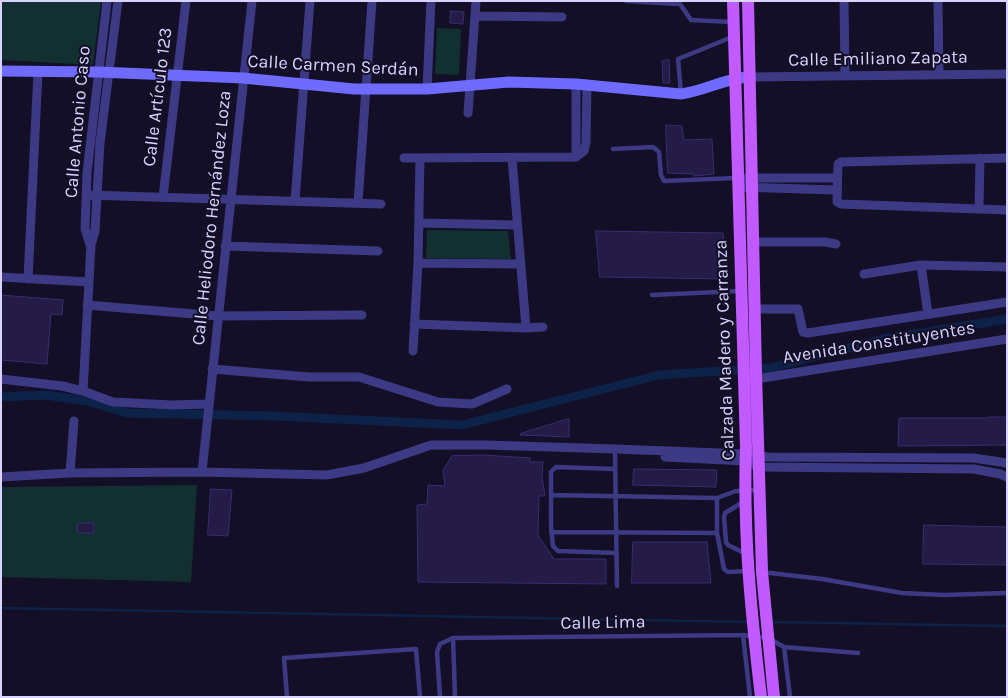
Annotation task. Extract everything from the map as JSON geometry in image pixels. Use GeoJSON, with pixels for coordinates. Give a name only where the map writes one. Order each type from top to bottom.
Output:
{"type":"FeatureCollection","features":[{"type":"Feature","properties":{"kind":"main road","name":"Calzada Madero y Carranza"},"geometry":{"type":"LineString","coordinates":[[733,1],[741,291],[749,338],[759,461],[762,572],[774,697]]}},
{"type":"Feature","properties":{"kind":"main road","name":"Calzada Madero y Carranza"},"geometry":{"type":"LineString","coordinates":[[748,1],[754,263],[754,309],[749,338]]}},
{"type":"Feature","properties":{"kind":"main road"},"geometry":{"type":"LineString","coordinates":[[740,263],[754,263]]}},
{"type":"Feature","properties":{"kind":"main road","name":"Calzada Madero y Carranza"},"geometry":{"type":"LineString","coordinates":[[752,378],[746,457],[746,554],[750,602],[750,634],[761,697]]}},
{"type":"Feature","properties":{"kind":"street","name":"Calle Antonio Caso"},"geometry":{"type":"LineString","coordinates":[[83,391],[90,246],[95,231],[107,1]]}},
{"type":"Feature","properties":{"kind":"street","name":"Calle Antonio Caso"},"geometry":{"type":"LineString","coordinates":[[90,246],[85,229],[87,173],[118,1]]}},
{"type":"Feature","properties":{"kind":"street","name":"Calle Artículo 123"},"geometry":{"type":"LineString","coordinates":[[163,197],[186,1]]}},
{"type":"Feature","properties":{"kind":"street","name":"Calle Heliodoro Hernández Loza"},"geometry":{"type":"LineString","coordinates":[[202,472],[252,1]]}},
{"type":"Feature","properties":{"kind":"street"},"geometry":{"type":"LineString","coordinates":[[295,201],[310,1]]}},
{"type":"Feature","properties":{"kind":"street"},"geometry":{"type":"LineString","coordinates":[[358,203],[372,1]]}},
{"type":"Feature","properties":{"kind":"street"},"geometry":{"type":"LineString","coordinates":[[427,90],[431,1]]}},
{"type":"Feature","properties":{"kind":"street"},"geometry":{"type":"LineString","coordinates":[[468,113],[476,1]]}},
{"type":"Feature","properties":{"kind":"street"},"geometry":{"type":"LineString","coordinates":[[844,1],[845,76]]}},
{"type":"Feature","properties":{"kind":"street"},"geometry":{"type":"LineString","coordinates":[[938,1],[939,75]]}},
{"type":"Feature","properties":{"kind":"street"},"geometry":{"type":"LineString","coordinates":[[475,16],[562,17]]}},
{"type":"Feature","properties":{"kind":"street","name":"Calle Carmen Serdán"},"geometry":{"type":"LineString","coordinates":[[1,71],[243,78],[354,89],[427,90],[509,82],[582,84],[681,94],[696,92],[734,78],[749,77]]}},
{"type":"Feature","properties":{"kind":"street"},"geometry":{"type":"LineString","coordinates":[[28,279],[38,72]]}},
{"type":"Feature","properties":{"kind":"street","name":"Calle Emiliano Zapata"},"geometry":{"type":"LineString","coordinates":[[749,77],[1007,74]]}},
{"type":"Feature","properties":{"kind":"street"},"geometry":{"type":"LineString","coordinates":[[404,158],[512,158],[580,154],[586,143],[582,84]]}},
{"type":"Feature","properties":{"kind":"street"},"geometry":{"type":"LineString","coordinates":[[413,350],[418,263],[420,158]]}},
{"type":"Feature","properties":{"kind":"street"},"geometry":{"type":"LineString","coordinates":[[512,158],[526,328]]}},
{"type":"Feature","properties":{"kind":"street"},"geometry":{"type":"LineString","coordinates":[[979,209],[980,158]]}},
{"type":"Feature","properties":{"kind":"street"},"geometry":{"type":"LineString","coordinates":[[1007,158],[840,162],[838,164],[836,190],[837,202],[841,204],[1007,210]]}},
{"type":"Feature","properties":{"kind":"street"},"geometry":{"type":"LineString","coordinates":[[752,183],[837,178]]}},
{"type":"Feature","properties":{"kind":"street"},"geometry":{"type":"LineString","coordinates":[[738,182],[836,190]]}},
{"type":"Feature","properties":{"kind":"street"},"geometry":{"type":"LineString","coordinates":[[87,194],[380,204]]}},
{"type":"Feature","properties":{"kind":"street"},"geometry":{"type":"LineString","coordinates":[[419,223],[517,225]]}},
{"type":"Feature","properties":{"kind":"street"},"geometry":{"type":"LineString","coordinates":[[753,242],[824,242],[836,244]]}},
{"type":"Feature","properties":{"kind":"street"},"geometry":{"type":"LineString","coordinates":[[225,246],[378,251]]}},
{"type":"Feature","properties":{"kind":"street"},"geometry":{"type":"LineString","coordinates":[[418,263],[520,264]]}},
{"type":"Feature","properties":{"kind":"street"},"geometry":{"type":"LineString","coordinates":[[921,265],[928,314]]}},
{"type":"Feature","properties":{"kind":"street"},"geometry":{"type":"LineString","coordinates":[[864,274],[921,265],[1007,267]]}},
{"type":"Feature","properties":{"kind":"street"},"geometry":{"type":"LineString","coordinates":[[1,278],[88,282]]}},
{"type":"Feature","properties":{"kind":"street"},"geometry":{"type":"LineString","coordinates":[[754,309],[798,309],[804,332],[808,333],[1007,302]]}},
{"type":"Feature","properties":{"kind":"street"},"geometry":{"type":"LineString","coordinates":[[87,306],[218,316],[362,316]]}},
{"type":"Feature","properties":{"kind":"street"},"geometry":{"type":"LineString","coordinates":[[414,324],[543,327]]}},
{"type":"Feature","properties":{"kind":"street","name":"Avenida Constituyentes"},"geometry":{"type":"LineString","coordinates":[[752,378],[1007,339]]}},
{"type":"Feature","properties":{"kind":"street"},"geometry":{"type":"LineString","coordinates":[[212,369],[308,377],[359,377],[438,402],[472,404],[507,389]]}},
{"type":"Feature","properties":{"kind":"street"},"geometry":{"type":"LineString","coordinates":[[1,379],[62,386],[83,391],[112,402],[209,406]]}},
{"type":"Feature","properties":{"kind":"street"},"geometry":{"type":"LineString","coordinates":[[70,473],[74,421]]}},
{"type":"Feature","properties":{"kind":"street"},"geometry":{"type":"LineString","coordinates":[[1,477],[70,473],[202,472],[327,475],[364,468],[431,445],[486,445],[746,457],[759,461],[883,468],[974,469],[1007,477]]}},
{"type":"Feature","properties":{"kind":"street"},"geometry":{"type":"LineString","coordinates":[[410,451],[547,451],[746,457]]}},
{"type":"Feature","properties":{"kind":"street"},"geometry":{"type":"LineString","coordinates":[[759,461],[883,457],[974,458],[1007,463]]}},
{"type":"Feature","properties":{"kind":"street"},"geometry":{"type":"LineString","coordinates":[[883,457],[883,468]]}},
{"type":"Feature","properties":{"kind":"lane"},"geometry":{"type":"LineString","coordinates":[[626,1],[680,4],[691,20],[734,22]]}},
{"type":"Feature","properties":{"kind":"lane"},"geometry":{"type":"LineString","coordinates":[[681,94],[678,59],[734,36]]}},
{"type":"Feature","properties":{"kind":"lane"},"geometry":{"type":"LineString","coordinates":[[613,149],[654,147],[659,152],[660,175],[664,181],[738,182]]}},
{"type":"Feature","properties":{"kind":"lane"},"geometry":{"type":"LineString","coordinates":[[652,294],[741,291]]}},
{"type":"Feature","properties":{"kind":"lane"},"geometry":{"type":"LineString","coordinates":[[615,454],[617,586]]}},
{"type":"Feature","properties":{"kind":"lane"},"geometry":{"type":"LineString","coordinates":[[615,469],[556,467],[551,472],[551,532],[552,546],[558,551],[616,553]]}},
{"type":"Feature","properties":{"kind":"lane"},"geometry":{"type":"LineString","coordinates":[[746,554],[728,545],[726,542],[724,517],[745,496],[760,489]]}},
{"type":"Feature","properties":{"kind":"lane"},"geometry":{"type":"LineString","coordinates":[[551,495],[716,498],[736,492],[745,496]]}},
{"type":"Feature","properties":{"kind":"lane"},"geometry":{"type":"LineString","coordinates":[[716,498],[717,533],[724,569],[728,572],[762,572],[822,579],[902,592],[944,595],[1007,593]]}},
{"type":"Feature","properties":{"kind":"lane"},"geometry":{"type":"LineString","coordinates":[[551,532],[717,533]]}},
{"type":"Feature","properties":{"kind":"lane"},"geometry":{"type":"LineString","coordinates":[[750,634],[750,697]]}},
{"type":"Feature","properties":{"kind":"lane"},"geometry":{"type":"LineString","coordinates":[[767,635],[784,647],[858,653]]}},
{"type":"Feature","properties":{"kind":"lane","name":"Calle Lima"},"geometry":{"type":"LineString","coordinates":[[453,638],[767,635]]}},
{"type":"Feature","properties":{"kind":"lane"},"geometry":{"type":"LineString","coordinates":[[440,697],[437,652],[440,644],[453,638],[455,697]]}},
{"type":"Feature","properties":{"kind":"lane"},"geometry":{"type":"LineString","coordinates":[[784,647],[790,697]]}},
{"type":"Feature","properties":{"kind":"lane"},"geometry":{"type":"LineString","coordinates":[[287,697],[284,658],[416,650],[420,697]]}},
{"type":"Feature","properties":{"kind":"green space"},"geometry":{"type":"Polygon","coordinates":[[[1,1],[101,1],[93,65],[1,60],[1,1]]]}},
{"type":"Feature","properties":{"kind":"green space"},"geometry":{"type":"Polygon","coordinates":[[[437,28],[461,29],[459,75],[435,74],[437,28]]]}},
{"type":"Feature","properties":{"kind":"green space"},"geometry":{"type":"Polygon","coordinates":[[[427,230],[508,231],[511,259],[426,258],[427,230]]]}},
{"type":"Feature","properties":{"kind":"green space"},"geometry":{"type":"Polygon","coordinates":[[[197,485],[191,582],[1,577],[1,487],[197,485]]]}},
{"type":"Feature","properties":{"kind":"building"},"geometry":{"type":"Polygon","coordinates":[[[451,11],[464,12],[463,24],[450,23],[451,11]]]}},
{"type":"Feature","properties":{"kind":"building"},"geometry":{"type":"Polygon","coordinates":[[[669,60],[670,83],[663,83],[662,61],[669,60]]]}},
{"type":"Feature","properties":{"kind":"building"},"geometry":{"type":"Polygon","coordinates":[[[666,125],[682,126],[684,140],[712,139],[714,174],[694,176],[694,174],[668,173],[666,125]]]}},
{"type":"Feature","properties":{"kind":"building"},"geometry":{"type":"Polygon","coordinates":[[[596,231],[723,233],[728,279],[600,277],[596,231]]]}},
{"type":"Feature","properties":{"kind":"building"},"geometry":{"type":"Polygon","coordinates":[[[1,295],[63,300],[62,315],[51,314],[47,364],[1,360],[1,295]]]}},
{"type":"Feature","properties":{"kind":"building"},"geometry":{"type":"Polygon","coordinates":[[[1007,417],[1007,445],[898,446],[899,418],[1007,417]]]}},
{"type":"Feature","properties":{"kind":"building"},"geometry":{"type":"Polygon","coordinates":[[[569,419],[569,437],[520,435],[520,434],[569,419]]]}},
{"type":"Feature","properties":{"kind":"building"},"geometry":{"type":"Polygon","coordinates":[[[483,455],[530,458],[530,462],[543,462],[542,477],[545,496],[539,496],[538,535],[554,559],[606,559],[606,584],[418,582],[417,505],[427,504],[428,485],[445,486],[443,470],[452,456],[483,455]]]}},
{"type":"Feature","properties":{"kind":"building"},"geometry":{"type":"Polygon","coordinates":[[[634,469],[717,470],[716,487],[633,485],[634,469]]]}},
{"type":"Feature","properties":{"kind":"building"},"geometry":{"type":"Polygon","coordinates":[[[211,489],[232,490],[228,536],[208,535],[211,489]]]}},
{"type":"Feature","properties":{"kind":"building"},"geometry":{"type":"Polygon","coordinates":[[[78,523],[94,523],[94,533],[78,533],[78,523]]]}},
{"type":"Feature","properties":{"kind":"building"},"geometry":{"type":"Polygon","coordinates":[[[924,525],[1007,527],[1007,565],[923,564],[924,525]]]}},
{"type":"Feature","properties":{"kind":"building"},"geometry":{"type":"Polygon","coordinates":[[[633,542],[707,542],[711,583],[632,583],[633,542]]]}},
{"type":"Feature","properties":{"kind":"waterway"},"geometry":{"type":"LineString","coordinates":[[1,397],[46,395],[87,401],[127,413],[273,416],[462,425],[659,375],[770,368],[883,339],[1007,319]]}},
{"type":"Feature","properties":{"kind":"waterway"},"geometry":{"type":"LineString","coordinates":[[1,608],[748,622]]}},
{"type":"Feature","properties":{"kind":"waterway"},"geometry":{"type":"LineString","coordinates":[[771,622],[1007,626]]}}]}
